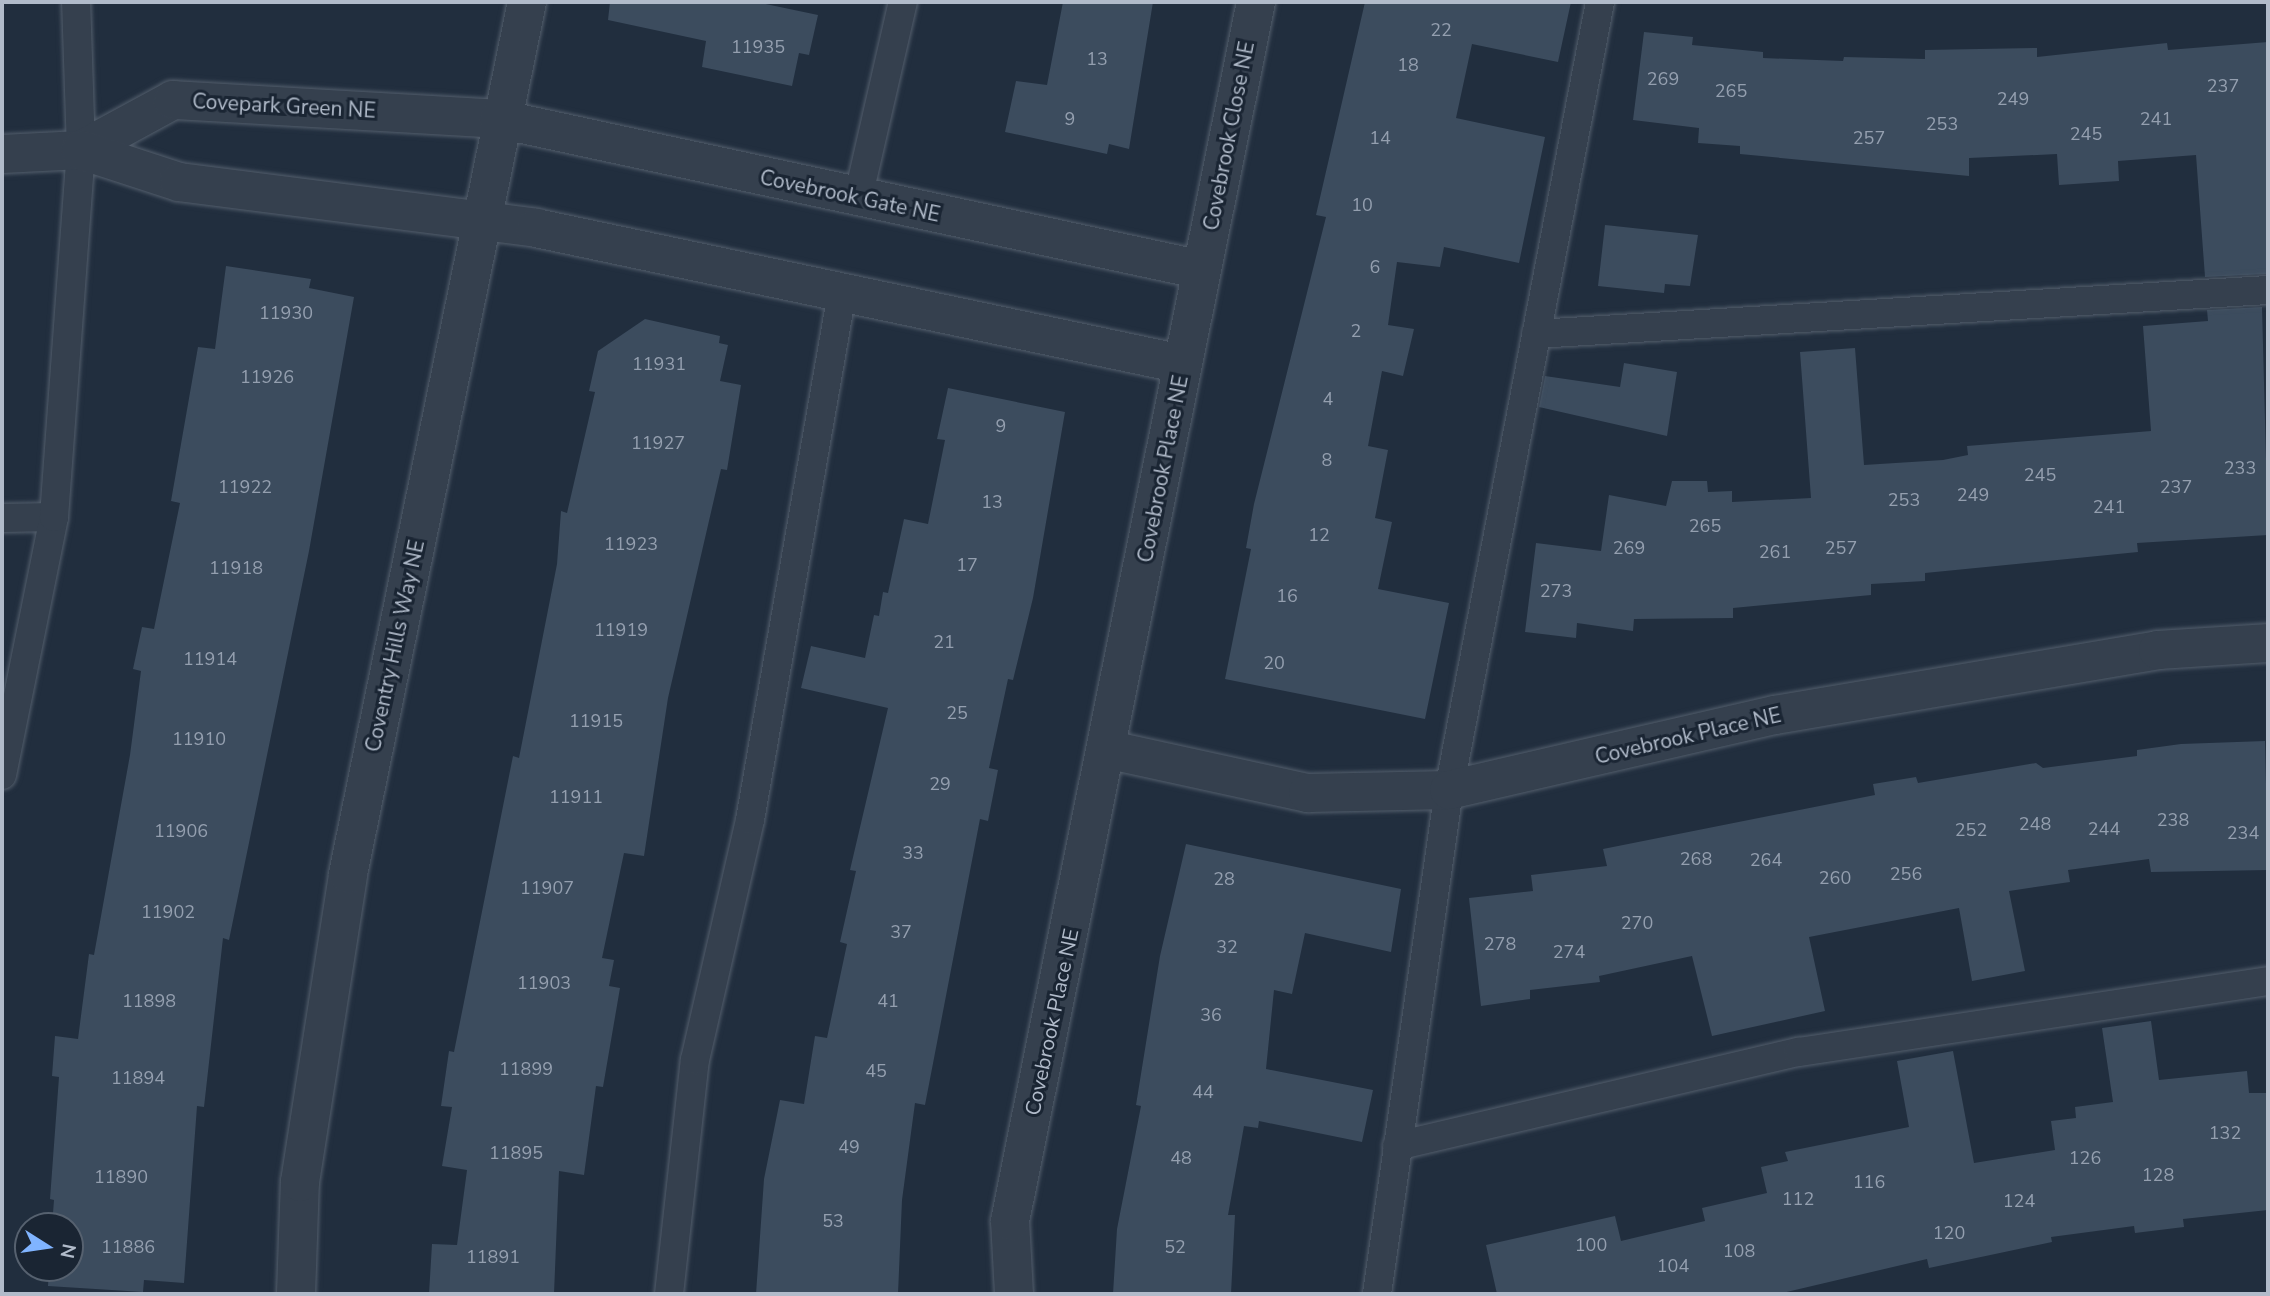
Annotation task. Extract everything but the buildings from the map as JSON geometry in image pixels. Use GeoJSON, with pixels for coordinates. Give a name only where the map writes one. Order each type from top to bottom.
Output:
{"type":"FeatureCollection","features":[{"type":"Feature","properties":{"kind":"street","name":"Coventry Hills Way NE"},"geometry":{"type":"LineString","coordinates":[[296,1294],[300,1182],[348,874],[481,222],[499,118],[527,2]]}},
{"type":"Feature","properties":{"kind":"street","name":"Covebrook Close NE"},"geometry":{"type":"LineString","coordinates":[[1202,270],[1256,2]]}},
{"type":"Feature","properties":{"kind":"street","name":"Covepark Green NE"},"geometry":{"type":"LineString","coordinates":[[81,150],[173,100],[499,118]]}},
{"type":"Feature","properties":{"kind":"street","name":"Covebrook Gate NE"},"geometry":{"type":"LineString","coordinates":[[499,118],[858,198],[1202,270]]}},
{"type":"Feature","properties":{"kind":"street","name":"Covepark Green NE"},"geometry":{"type":"LineString","coordinates":[[2,154],[81,150],[180,182],[481,222]]}},
{"type":"Feature","properties":{"kind":"street"},"geometry":{"type":"LineString","coordinates":[[481,222],[1182,364]]}},
{"type":"Feature","properties":{"kind":"street","name":"Covebrook Place NE"},"geometry":{"type":"LineString","coordinates":[[1014,1294],[1010,1221],[1110,750],[1202,270]]}},
{"type":"Feature","properties":{"kind":"street","name":"Covebrook Place NE"},"geometry":{"type":"LineString","coordinates":[[1110,750],[1308,793],[1449,790],[1775,715],[2158,650],[2268,643]]}},
{"type":"Feature","properties":{"kind":"lane"},"geometry":{"type":"LineString","coordinates":[[2,775],[54,517],[81,150],[76,2]]}},
{"type":"Feature","properties":{"kind":"lane"},"geometry":{"type":"LineString","coordinates":[[858,198],[903,2]]}},
{"type":"Feature","properties":{"kind":"lane"},"geometry":{"type":"LineString","coordinates":[[1377,1294],[1449,790],[1600,2]]}},
{"type":"Feature","properties":{"kind":"lane"},"geometry":{"type":"LineString","coordinates":[[1536,334],[2268,290]]}},
{"type":"Feature","properties":{"kind":"lane"},"geometry":{"type":"LineString","coordinates":[[669,1294],[695,1060],[750,820],[842,293]]}},
{"type":"Feature","properties":{"kind":"lane"},"geometry":{"type":"LineString","coordinates":[[2,518],[54,517]]}},
{"type":"Feature","properties":{"kind":"lane"},"geometry":{"type":"LineString","coordinates":[[1397,1146],[1799,1052],[2268,982]]}}]}
